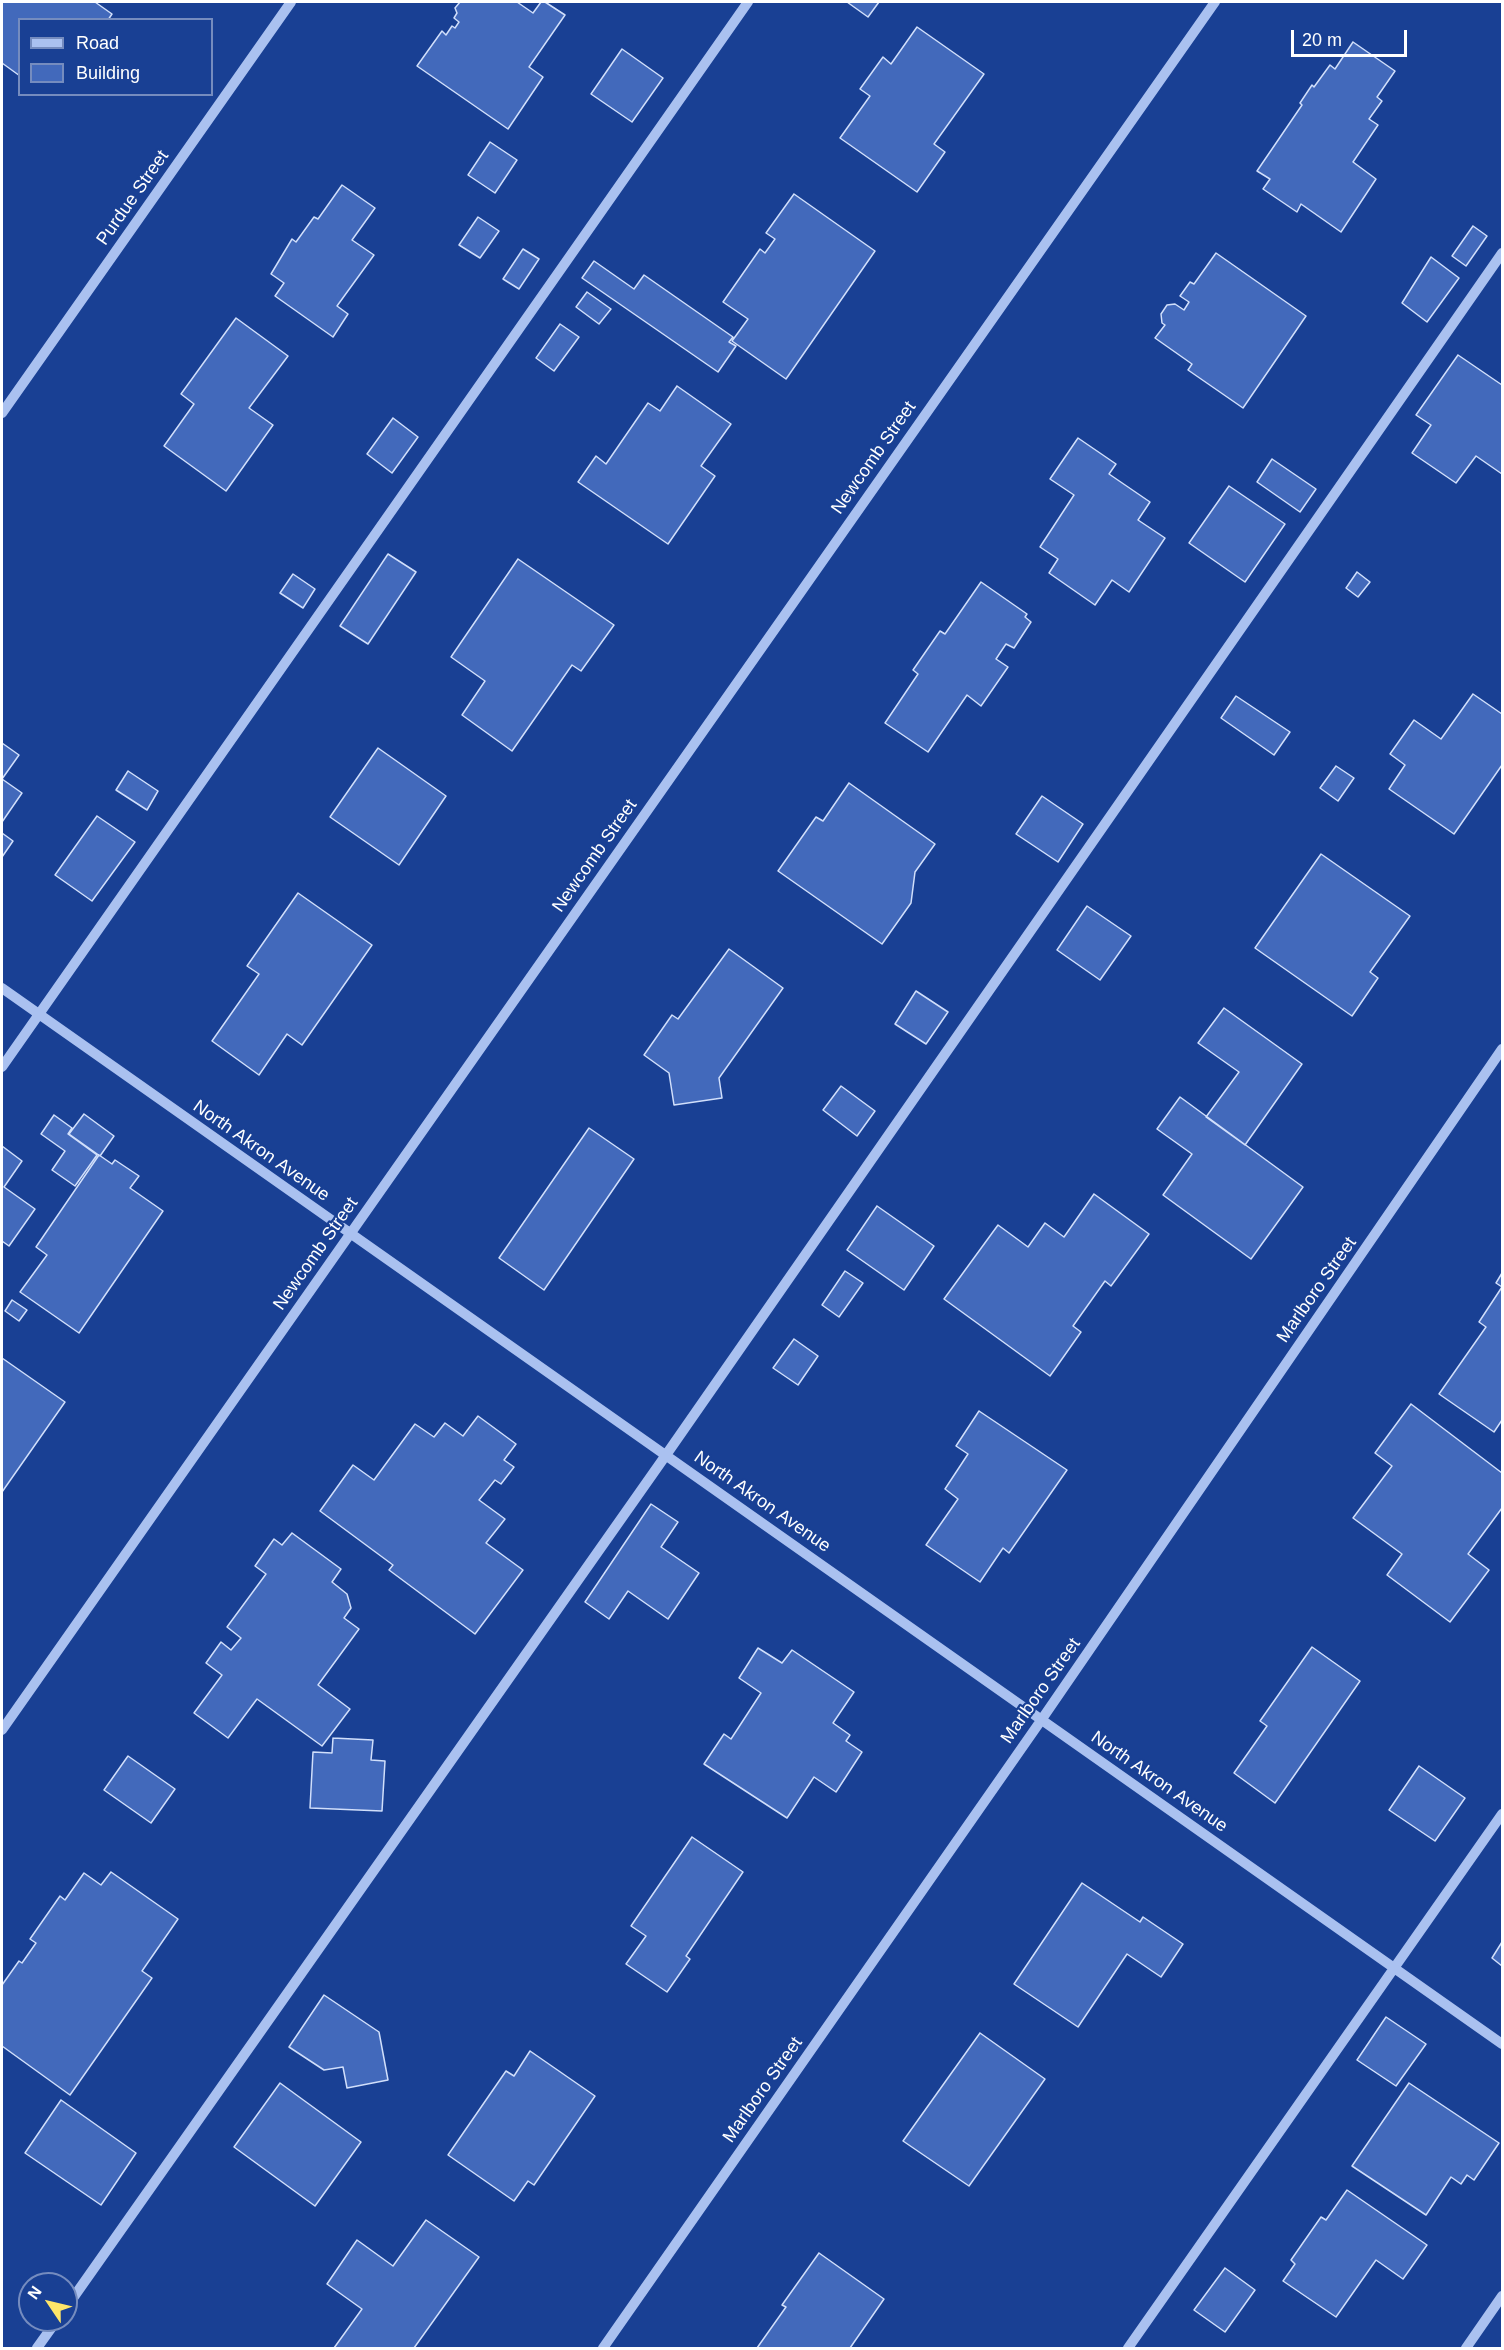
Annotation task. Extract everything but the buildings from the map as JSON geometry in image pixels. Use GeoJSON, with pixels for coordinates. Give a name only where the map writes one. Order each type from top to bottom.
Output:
{"type":"FeatureCollection","features":[{"type":"Feature","properties":{"kind":"street","name":"Purdue Street"},"geometry":{"type":"LineString","coordinates":[[2,414],[291,2]]}},
{"type":"Feature","properties":{"kind":"street"},"geometry":{"type":"LineString","coordinates":[[2,1067],[748,2]]}},
{"type":"Feature","properties":{"kind":"street","name":"Newcomb Street"},"geometry":{"type":"LineString","coordinates":[[2,1730],[1215,2]]}},
{"type":"Feature","properties":{"kind":"street"},"geometry":{"type":"LineString","coordinates":[[78,2291],[666,1455],[1503,253]]}},
{"type":"Feature","properties":{"kind":"street","name":"North Akron Avenue"},"geometry":{"type":"LineString","coordinates":[[2,988],[1503,2044]]}},
{"type":"Feature","properties":{"kind":"street","name":"Marlboro Street"},"geometry":{"type":"LineString","coordinates":[[603,2349],[1042,1719],[1503,1049]]}},
{"type":"Feature","properties":{"kind":"street"},"geometry":{"type":"LineString","coordinates":[[1128,2349],[1503,1814]]}},
{"type":"Feature","properties":{"kind":"street"},"geometry":{"type":"LineString","coordinates":[[1466,2349],[1503,2296]]}},
{"type":"Feature","properties":{"kind":"street"},"geometry":{"type":"LineString","coordinates":[[37,2349],[49,2332]]}}]}
